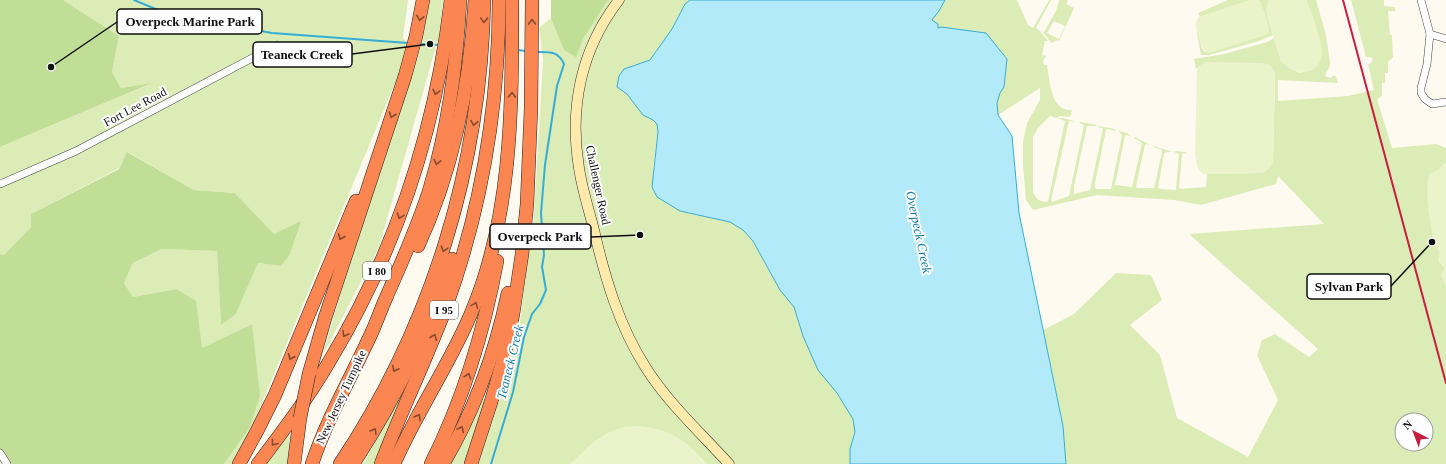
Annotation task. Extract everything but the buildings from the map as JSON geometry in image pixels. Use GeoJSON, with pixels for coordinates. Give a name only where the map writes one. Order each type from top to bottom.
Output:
{"type":"FeatureCollection","features":[{"type":"Feature","properties":{"kind":"highway"},"geometry":{"type":"LineString","coordinates":[[294,464],[300,418],[309,374],[323,324],[412,51],[423,0]]}},
{"type":"Feature","properties":{"kind":"highway"},"geometry":{"type":"LineString","coordinates":[[451,0],[452,39]]}},
{"type":"Feature","properties":{"kind":"highway"},"geometry":{"type":"LineString","coordinates":[[372,330],[408,248],[430,187],[445,123],[450,54],[460,0]]}},
{"type":"Feature","properties":{"kind":"highway"},"geometry":{"type":"LineString","coordinates":[[475,0],[478,40]]}},
{"type":"Feature","properties":{"kind":"highway"},"geometry":{"type":"LineString","coordinates":[[372,330],[392,300],[425,231],[440,190],[459,125],[476,56],[484,0]]}},
{"type":"Feature","properties":{"kind":"highway","name":"I 95"},"geometry":{"type":"LineString","coordinates":[[381,464],[427,355],[455,278],[473,216],[488,150],[494,106],[499,0]]}},
{"type":"Feature","properties":{"kind":"highway","name":"I 95"},"geometry":{"type":"LineString","coordinates":[[394,464],[404,442],[460,339],[473,309],[491,256],[505,190],[510,123],[512,0]]}},
{"type":"Feature","properties":{"kind":"highway"},"geometry":{"type":"LineString","coordinates":[[471,464],[496,388],[513,314],[526,220],[533,44],[532,0]]}},
{"type":"Feature","properties":{"kind":"highway","name":"I 80"},"geometry":{"type":"LineString","coordinates":[[258,464],[289,423],[325,369],[350,325],[376,274],[398,221],[417,166],[450,54]]}},
{"type":"Feature","properties":{"kind":"highway"},"geometry":{"type":"LineString","coordinates":[[340,464],[371,415],[398,363],[424,305],[441,259],[454,218],[465,169],[476,106],[476,56]]}},
{"type":"Feature","properties":{"kind":"highway"},"geometry":{"type":"LineString","coordinates":[[239,464],[275,395],[384,137]]}},
{"type":"Feature","properties":{"kind":"highway"},"geometry":{"type":"LineString","coordinates":[[353,464],[394,395],[426,329],[449,269],[464,221],[472,188],[488,150]]}},
{"type":"Feature","properties":{"kind":"highway"},"geometry":{"type":"LineString","coordinates":[[443,464],[477,396],[497,340],[515,254],[527,169]]}},
{"type":"Feature","properties":{"kind":"highway"},"geometry":{"type":"LineString","coordinates":[[431,464],[447,431],[462,391],[484,322],[502,232],[505,190]]}},
{"type":"Feature","properties":{"kind":"highway","name":"New Jersey Turnpike"},"geometry":{"type":"LineString","coordinates":[[312,464],[326,425],[372,330]]}},
{"type":"Feature","properties":{"kind":"street","name":"Challenger Road"},"geometry":{"type":"LineString","coordinates":[[618,0],[604,21],[591,46],[584,64],[577,93],[575,130],[579,170],[611,296],[631,341],[645,367],[660,388],[729,464]]}},
{"type":"Feature","properties":{"kind":"street"},"geometry":{"type":"LineString","coordinates":[[1421,0],[1430,34],[1427,64],[1421,88],[1422,93],[1432,104],[1446,102]]}},
{"type":"Feature","properties":{"kind":"street"},"geometry":{"type":"LineString","coordinates":[[1430,34],[1446,39]]}},
{"type":"Feature","properties":{"kind":"street","name":"Fort Lee Road"},"geometry":{"type":"LineString","coordinates":[[0,184],[76,151],[277,45]]}},
{"type":"Feature","properties":{"kind":"street"},"geometry":{"type":"LineString","coordinates":[[0,453],[7,464]]}},
{"type":"Feature","properties":{"kind":"green space"},"geometry":{"type":"Polygon","coordinates":[[[0,0],[63,0],[119,36],[112,72],[121,88],[152,83],[0,147],[0,0]]]}},
{"type":"Feature","properties":{"kind":"green space"},"geometry":{"type":"Polygon","coordinates":[[[63,0],[408,0],[403,38],[410,47],[240,456],[234,464],[224,464],[249,429],[252,324],[202,348],[176,289],[133,297],[124,283],[133,263],[162,249],[217,251],[221,324],[236,314],[258,263],[281,266],[274,234],[235,193],[194,190],[128,152],[119,168],[31,214],[31,227],[4,255],[0,254],[0,182],[4,180],[0,178],[0,147],[150,84],[121,88],[112,72],[119,36],[63,0]]]}},
{"type":"Feature","properties":{"kind":"green space"},"geometry":{"type":"Polygon","coordinates":[[[430,0],[443,0],[439,36],[379,247],[322,357],[355,245],[421,47],[430,0]]]}},
{"type":"Feature","properties":{"kind":"green space"},"geometry":{"type":"Polygon","coordinates":[[[551,0],[690,0],[685,4],[672,29],[650,60],[624,69],[617,87],[627,94],[643,115],[653,120],[657,124],[658,132],[653,167],[680,211],[730,222],[743,230],[753,241],[780,290],[794,307],[803,336],[853,419],[855,432],[850,449],[850,464],[478,464],[495,414],[520,322],[534,216],[543,60],[539,28],[551,18],[551,0]]]}},
{"type":"Feature","properties":{"kind":"green space"},"geometry":{"type":"Polygon","coordinates":[[[551,0],[608,0],[583,39],[576,57],[564,50],[551,18],[551,0]]]}},
{"type":"Feature","properties":{"kind":"green space"},"geometry":{"type":"Polygon","coordinates":[[[945,0],[1017,0],[1028,25],[1033,28],[1049,0],[1051,0],[1036,28],[1048,41],[1045,41],[1042,55],[1046,56],[1043,61],[1044,65],[1047,65],[1052,94],[1059,106],[1072,110],[1070,117],[1060,116],[1057,118],[1050,116],[1038,128],[1033,137],[1033,193],[1038,200],[1048,201],[1065,121],[1058,118],[1077,122],[1069,121],[1052,202],[1069,196],[1084,125],[1079,123],[1080,122],[1097,125],[1087,126],[1074,186],[1074,194],[1090,190],[1103,129],[1098,127],[1099,126],[1115,129],[1116,131],[1106,130],[1095,183],[1095,188],[1097,189],[1111,189],[1122,135],[1118,131],[1127,133],[1132,137],[1127,135],[1125,136],[1115,185],[1132,187],[1142,144],[1134,138],[1135,137],[1152,146],[1147,144],[1145,145],[1136,186],[1137,188],[1154,188],[1162,150],[1154,146],[1172,152],[1164,153],[1158,188],[1160,189],[1176,190],[1179,154],[1174,152],[1175,151],[1185,152],[1188,154],[1183,153],[1182,155],[1179,187],[1181,189],[1206,187],[1207,174],[1262,173],[1267,170],[1273,162],[1275,74],[1206,62],[1196,69],[1194,59],[1224,54],[1267,42],[1274,38],[1281,61],[1299,73],[1315,68],[1306,0],[1316,0],[1326,35],[1330,62],[1330,66],[1325,76],[1330,78],[1335,75],[1338,83],[1278,80],[1278,101],[1348,96],[1374,90],[1368,64],[1372,62],[1373,59],[1366,57],[1351,0],[1384,0],[1384,6],[1395,7],[1395,11],[1388,11],[1390,35],[1392,35],[1393,57],[1388,62],[1388,73],[1385,73],[1385,83],[1382,83],[1382,96],[1377,99],[1392,148],[1436,144],[1446,148],[1446,464],[1066,464],[1063,425],[1043,330],[1074,314],[1116,273],[1151,275],[1162,300],[1130,325],[1160,355],[1177,418],[1248,457],[1278,400],[1257,355],[1262,340],[1275,334],[1309,357],[1318,349],[1189,234],[1324,224],[1278,176],[1276,184],[1201,205],[1174,200],[1097,195],[1033,210],[1026,200],[1023,142],[1027,123],[1040,100],[1040,88],[998,115],[997,103],[1000,93],[1004,87],[1007,59],[986,33],[938,28],[932,20],[945,0]]]}},
{"type":"Feature","properties":{"kind":"green space"},"geometry":{"type":"Polygon","coordinates":[[[1059,0],[1068,0],[1066,4],[1074,8],[1059,41],[1057,40],[1052,43],[1042,31],[1044,32],[1056,11],[1059,0]],[[1054,21],[1047,33],[1059,39],[1065,26],[1054,21]]]}},
{"type":"Feature","properties":{"kind":"green space"},"geometry":{"type":"Polygon","coordinates":[[[1228,0],[1250,0],[1200,17],[1198,13],[1228,0]]]}},
{"type":"Feature","properties":{"kind":"green space"},"geometry":{"type":"Polygon","coordinates":[[[1250,0],[1258,0],[1262,7],[1267,19],[1269,31],[1266,35],[1209,53],[1206,51],[1200,40],[1196,26],[1196,22],[1199,17],[1250,0]]]}},
{"type":"Feature","properties":{"kind":"green space"},"geometry":{"type":"Polygon","coordinates":[[[1258,0],[1269,0],[1267,15],[1273,35],[1259,41],[1209,55],[1201,55],[1197,34],[1198,32],[1202,48],[1205,52],[1261,3],[1258,0]]]}},
{"type":"Feature","properties":{"kind":"green space"},"geometry":{"type":"Polygon","coordinates":[[[1269,0],[1306,0],[1311,11],[1322,50],[1320,62],[1316,67],[1305,72],[1298,72],[1292,70],[1281,61],[1267,15],[1266,9],[1269,0]]]}},
{"type":"Feature","properties":{"kind":"green space"},"geometry":{"type":"Polygon","coordinates":[[[1206,62],[1264,63],[1271,66],[1274,71],[1273,162],[1267,170],[1262,173],[1203,174],[1198,169],[1195,154],[1197,70],[1199,66],[1206,62]]]}},
{"type":"Feature","properties":{"kind":"green space"},"geometry":{"type":"Polygon","coordinates":[[[127,152],[194,190],[235,193],[274,234],[301,221],[290,254],[281,266],[258,263],[236,314],[221,325],[217,251],[162,249],[133,263],[124,283],[133,297],[176,289],[196,301],[202,348],[252,324],[260,396],[249,429],[224,464],[7,464],[0,453],[0,254],[4,255],[31,227],[31,214],[119,169],[127,152]]]}},
{"type":"Feature","properties":{"kind":"green space"},"geometry":{"type":"Polygon","coordinates":[[[1446,162],[1446,287],[1441,275],[1444,268],[1438,261],[1439,251],[1435,245],[1433,235],[1428,206],[1427,186],[1430,173],[1438,170],[1446,162]]]}},
{"type":"Feature","properties":{"kind":"green space"},"geometry":{"type":"Polygon","coordinates":[[[411,379],[377,464],[363,464],[411,379]]]}},
{"type":"Feature","properties":{"kind":"green space"},"geometry":{"type":"Polygon","coordinates":[[[479,398],[488,401],[467,464],[446,464],[479,398]]]}},
{"type":"Feature","properties":{"kind":"green space"},"geometry":{"type":"Polygon","coordinates":[[[639,426],[670,433],[685,442],[707,464],[570,464],[599,438],[606,434],[623,427],[639,426]]]}},
{"type":"Feature","properties":{"kind":"green space"},"geometry":{"type":"Polygon","coordinates":[[[290,432],[288,464],[265,464],[290,432]]]}},
{"type":"Feature","properties":{"kind":"water","name":"Overpeck Creek"},"geometry":{"type":"Polygon","coordinates":[[[690,0],[945,0],[932,20],[938,24],[938,28],[941,27],[986,33],[1007,59],[1004,87],[1000,93],[997,103],[998,115],[1012,136],[1019,213],[1063,426],[1066,464],[850,464],[850,449],[855,432],[853,419],[837,393],[818,370],[803,336],[794,307],[780,290],[753,241],[743,230],[730,222],[680,211],[657,197],[652,187],[658,132],[657,124],[653,120],[643,115],[627,94],[617,87],[619,76],[624,69],[650,60],[672,29],[685,4],[690,0]]]}},
{"type":"Feature","properties":{"kind":"waterway","name":"Teaneck Creek"},"geometry":{"type":"LineString","coordinates":[[134,0],[192,24],[228,25],[272,33],[408,43]]}},
{"type":"Feature","properties":{"kind":"waterway","name":"Teaneck Creek"},"geometry":{"type":"LineString","coordinates":[[419,44],[440,45]]}},
{"type":"Feature","properties":{"kind":"waterway","name":"Teaneck Creek"},"geometry":{"type":"LineString","coordinates":[[517,50],[526,51]]}},
{"type":"Feature","properties":{"kind":"waterway","name":"Teaneck Creek"},"geometry":{"type":"LineString","coordinates":[[491,464],[513,392],[524,337],[532,314],[540,304],[546,290],[542,267],[544,255],[541,213],[545,165],[557,86],[564,64],[556,54],[550,52],[537,52]]}},
{"type":"Feature","properties":{"kind":"railway"},"geometry":{"type":"LineString","coordinates":[[1343,0],[1446,383]]}},
{"type":"Feature","properties":{"kind":"place","name":"Teaneck Creek"},"geometry":{"type":"Point","coordinates":[430,44]}},
{"type":"Feature","properties":{"kind":"place","name":"Overpeck Marine Park"},"geometry":{"type":"Point","coordinates":[51,67]}},
{"type":"Feature","properties":{"kind":"place","name":"Overpeck Park"},"geometry":{"type":"Point","coordinates":[640,235]}},
{"type":"Feature","properties":{"kind":"place","name":"Sylvan Park"},"geometry":{"type":"Point","coordinates":[1432,242]}}]}
